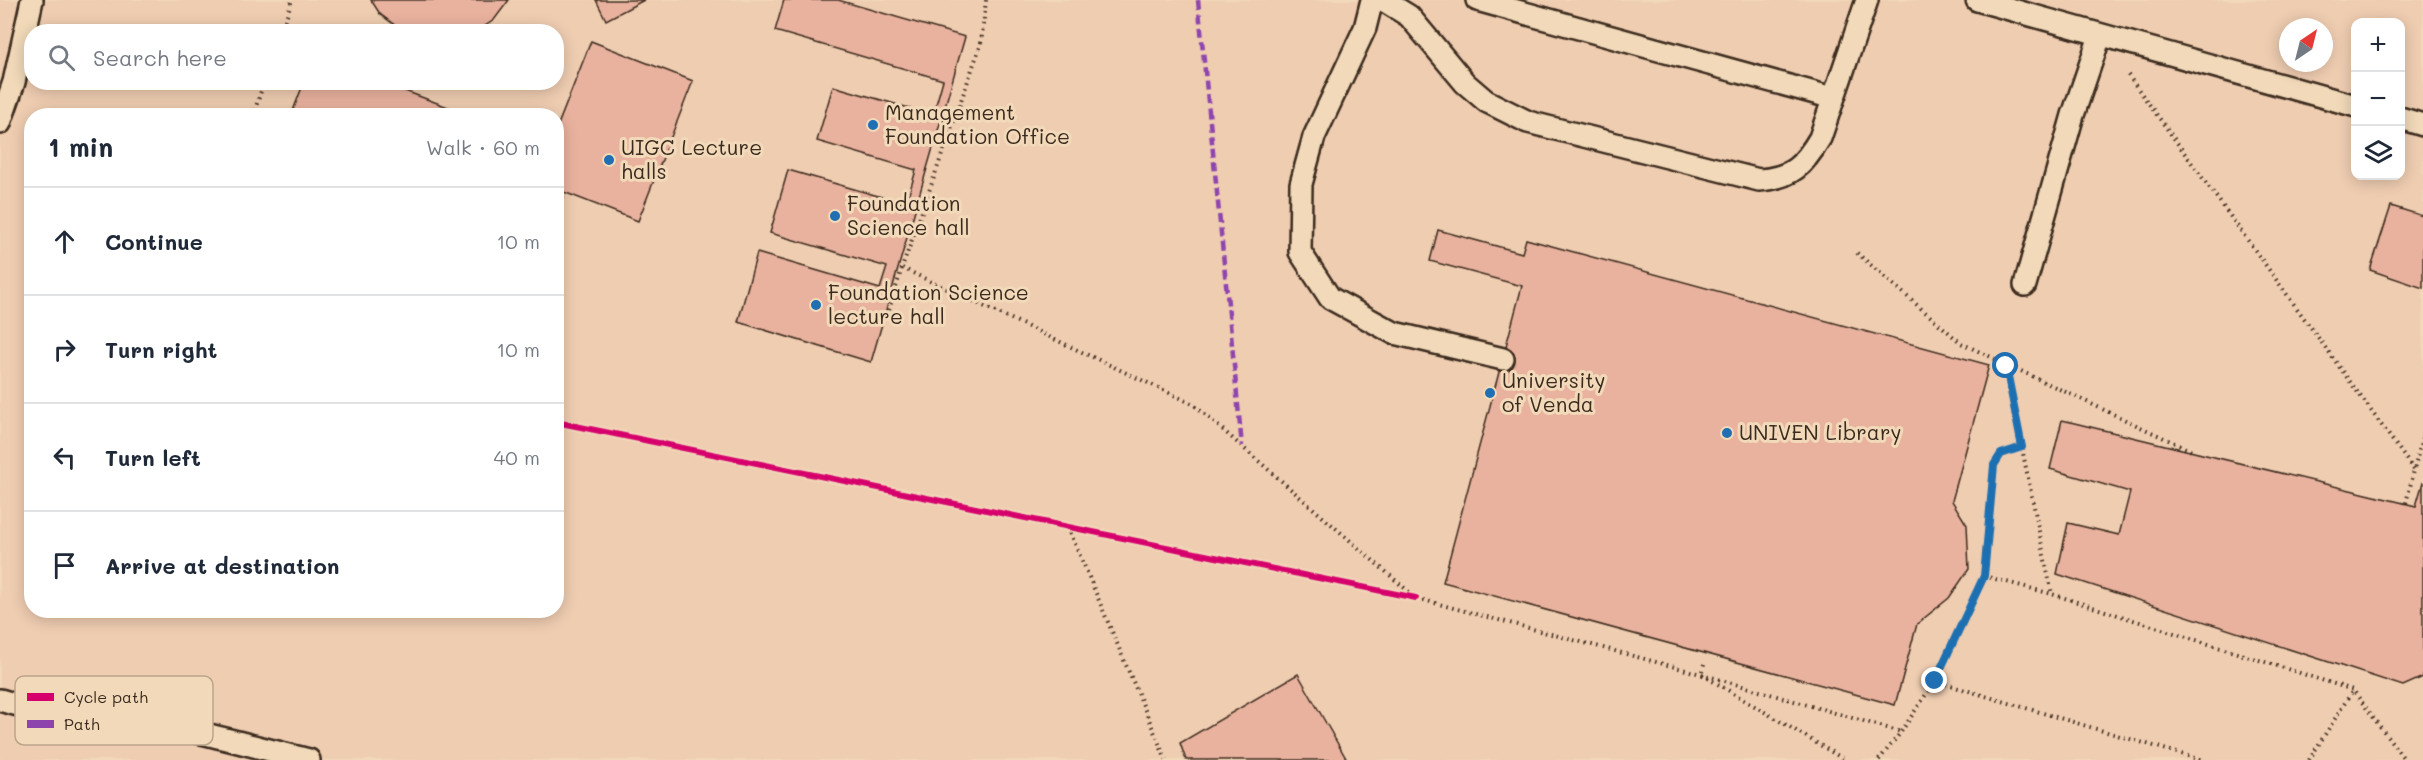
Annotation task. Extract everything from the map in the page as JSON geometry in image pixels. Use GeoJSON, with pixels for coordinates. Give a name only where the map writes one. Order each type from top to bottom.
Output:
{"type":"FeatureCollection","features":[{"type":"Feature","properties":{"kind":"lane"},"geometry":{"type":"LineString","coordinates":[[27,24],[32,0]]}},
{"type":"Feature","properties":{"kind":"lane"},"geometry":{"type":"LineString","coordinates":[[1372,0],[1365,28],[1314,137],[1301,184],[1300,252],[1330,298],[1394,333],[1503,359]]}},
{"type":"Feature","properties":{"kind":"lane"},"geometry":{"type":"LineString","coordinates":[[1383,0],[1409,16],[1465,83],[1486,100],[1528,122],[1759,180],[1778,179],[1797,168],[1811,153],[1820,138],[1867,0]]}},
{"type":"Feature","properties":{"kind":"lane"},"geometry":{"type":"LineString","coordinates":[[1477,0],[1833,98]]}},
{"type":"Feature","properties":{"kind":"lane"},"geometry":{"type":"LineString","coordinates":[[1977,0],[2351,105]]}},
{"type":"Feature","properties":{"kind":"lane"},"geometry":{"type":"LineString","coordinates":[[0,123],[14,82],[24,36]]}},
{"type":"Feature","properties":{"kind":"lane"},"geometry":{"type":"LineString","coordinates":[[2025,285],[2073,115],[2100,36]]}},
{"type":"Feature","properties":{"kind":"lane"},"geometry":{"type":"LineString","coordinates":[[2405,120],[2423,125]]}},
{"type":"Feature","properties":{"kind":"lane"},"geometry":{"type":"LineString","coordinates":[[0,700],[15,705]]}},
{"type":"Feature","properties":{"kind":"lane"},"geometry":{"type":"LineString","coordinates":[[213,736],[309,760]]}},
{"type":"Feature","properties":{"kind":"path"},"geometry":{"type":"LineString","coordinates":[[284,24],[292,0]]}},
{"type":"Feature","properties":{"kind":"path"},"geometry":{"type":"LineString","coordinates":[[889,310],[981,44],[986,0]]}},
{"type":"Feature","properties":{"kind":"path"},"geometry":{"type":"LineString","coordinates":[[2100,36],[2414,470]]}},
{"type":"Feature","properties":{"kind":"path"},"geometry":{"type":"LineString","coordinates":[[256,108],[261,90]]}},
{"type":"Feature","properties":{"kind":"path"},"geometry":{"type":"LineString","coordinates":[[1857,253],[1961,343],[2194,452]]}},
{"type":"Feature","properties":{"kind":"path"},"geometry":{"type":"LineString","coordinates":[[902,268],[1193,404],[1416,598]]}},
{"type":"Feature","properties":{"kind":"path"},"geometry":{"type":"LineString","coordinates":[[2006,366],[2052,594]]}},
{"type":"Feature","properties":{"kind":"path"},"geometry":{"type":"LineString","coordinates":[[2406,503],[2423,434]]}},
{"type":"Feature","properties":{"kind":"path"},"geometry":{"type":"LineString","coordinates":[[1879,760],[1935,681],[1984,576],[1994,465],[2001,454],[2022,447]]}},
{"type":"Feature","properties":{"kind":"path"},"geometry":{"type":"LineString","coordinates":[[1056,524],[1079,529]]}},
{"type":"Feature","properties":{"kind":"path"},"geometry":{"type":"LineString","coordinates":[[1068,527],[1166,760]]}},
{"type":"Feature","properties":{"kind":"path"},"geometry":{"type":"LineString","coordinates":[[1984,576],[2052,594],[2353,690],[2405,760]]}},
{"type":"Feature","properties":{"kind":"path"},"geometry":{"type":"LineString","coordinates":[[1404,596],[1701,674],[1901,732]]}},
{"type":"Feature","properties":{"kind":"path"},"geometry":{"type":"LineString","coordinates":[[1701,674],[1704,664]]}},
{"type":"Feature","properties":{"kind":"path"},"geometry":{"type":"LineString","coordinates":[[1701,674],[1845,760]]}},
{"type":"Feature","properties":{"kind":"path"},"geometry":{"type":"LineString","coordinates":[[1935,681],[2201,760]]}},
{"type":"Feature","properties":{"kind":"path"},"geometry":{"type":"LineString","coordinates":[[2309,760],[2353,690]]}},
{"type":"Feature","properties":{"kind":"shaded area","name":"University of Venda"},"geometry":{"type":"Polygon","coordinates":[[[0,0],[2423,0],[2423,760],[0,760],[0,0]]]}},
{"type":"Feature","properties":{"kind":"building"},"geometry":{"type":"Polygon","coordinates":[[[371,0],[509,0],[494,20],[488,24],[393,24],[380,14],[371,0]]]}},
{"type":"Feature","properties":{"kind":"building"},"geometry":{"type":"Polygon","coordinates":[[[596,0],[644,0],[606,20],[596,0]]]}},
{"type":"Feature","properties":{"kind":"building"},"geometry":{"type":"Polygon","coordinates":[[[784,0],[838,0],[965,37],[871,362],[738,322],[757,253],[880,289],[887,267],[770,233],[788,170],[906,204],[916,170],[817,141],[833,86],[933,115],[943,80],[775,31],[784,0]]]}},
{"type":"Feature","properties":{"kind":"building","name":"UIGC Lecture halls"},"geometry":{"type":"Polygon","coordinates":[[[591,41],[693,81],[638,221],[564,192],[564,110],[591,41]]]}},
{"type":"Feature","properties":{"kind":"building"},"geometry":{"type":"Polygon","coordinates":[[[301,90],[402,90],[451,108],[294,108],[301,90]]]}},
{"type":"Feature","properties":{"kind":"building"},"geometry":{"type":"Polygon","coordinates":[[[2391,206],[2423,216],[2423,288],[2370,270],[2391,206]]]}},
{"type":"Feature","properties":{"kind":"building","name":"UNIVEN Library"},"geometry":{"type":"Polygon","coordinates":[[[1438,230],[1522,253],[1526,239],[1989,365],[1952,501],[1967,525],[1969,569],[1949,598],[1917,624],[1895,705],[1443,582],[1522,286],[1430,261],[1438,230]]]}},
{"type":"Feature","properties":{"kind":"building"},"geometry":{"type":"Polygon","coordinates":[[[2062,420],[2416,506],[2423,482],[2423,677],[2403,686],[2057,574],[2068,523],[2119,535],[2130,492],[2050,469],[2062,420]]]}},
{"type":"Feature","properties":{"kind":"building"},"geometry":{"type":"Polygon","coordinates":[[[1298,674],[1347,760],[1186,760],[1180,743],[1298,674]]]}},
{"type":"Feature","properties":{"kind":"marked path"},"geometry":{"type":"LineString","coordinates":[[1198,0],[1242,446]]}},
{"type":"Feature","properties":{"kind":"cycle path"},"geometry":{"type":"LineString","coordinates":[[564,424],[1416,598]]}},
{"type":"Feature","properties":{"kind":"place","name":"Management Foundation Office"},"geometry":{"type":"Point","coordinates":[873,125]}},
{"type":"Feature","properties":{"kind":"place","name":"UIGC Lecture halls"},"geometry":{"type":"Point","coordinates":[609,160]}},
{"type":"Feature","properties":{"kind":"place","name":"Foundation Science hall"},"geometry":{"type":"Point","coordinates":[835,216]}},
{"type":"Feature","properties":{"kind":"place","name":"Foundation Science lecture hall"},"geometry":{"type":"Point","coordinates":[816,305]}},
{"type":"Feature","properties":{"kind":"place","name":"University of Venda"},"geometry":{"type":"Point","coordinates":[1490,393]}},
{"type":"Feature","properties":{"kind":"place","name":"UNIVEN Library"},"geometry":{"type":"Point","coordinates":[1727,433]}},
{"type":"Feature","properties":{"kind":"route"},"geometry":{"type":"LineString","coordinates":[[1935,681],[1984,576],[1994,465],[2001,454],[2022,447],[2006,366]]}}]}
